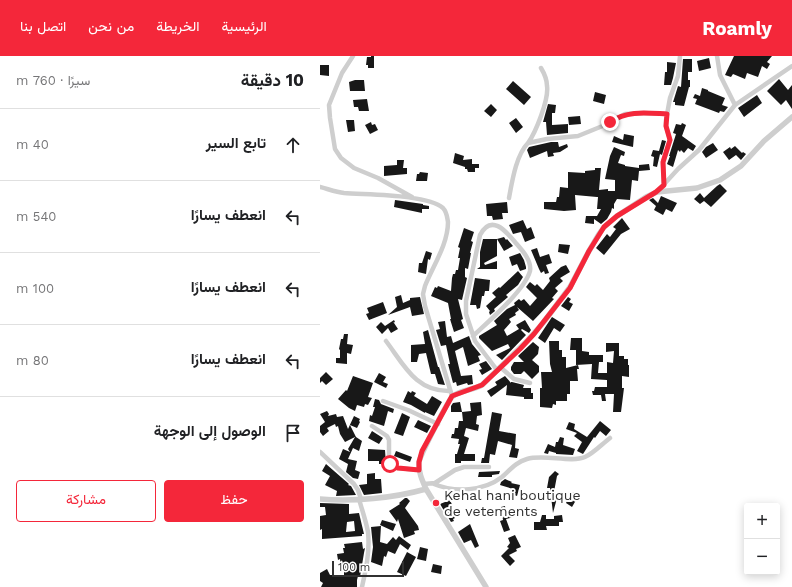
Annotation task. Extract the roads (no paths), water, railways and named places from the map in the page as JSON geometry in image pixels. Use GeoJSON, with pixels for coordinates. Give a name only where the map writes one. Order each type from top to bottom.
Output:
{"type":"FeatureCollection","features":[{"type":"Feature","properties":{"kind":"street"},"geometry":{"type":"LineString","coordinates":[[353,56],[342,73],[329,105],[335,149],[341,158],[348,164],[387,182],[414,198]]}},
{"type":"Feature","properties":{"kind":"street"},"geometry":{"type":"LineString","coordinates":[[664,185],[663,162],[670,140],[666,126],[667,114],[670,98],[678,76],[680,56]]}},
{"type":"Feature","properties":{"kind":"street"},"geometry":{"type":"LineString","coordinates":[[717,56],[720,75],[735,105]]}},
{"type":"Feature","properties":{"kind":"street"},"geometry":{"type":"LineString","coordinates":[[386,341],[412,377],[436,390],[451,394],[482,385],[534,334],[570,288],[589,251],[604,227],[626,209],[656,192],[664,185],[678,169],[699,150],[735,105],[792,66]]}},
{"type":"Feature","properties":{"kind":"street"},"geometry":{"type":"LineString","coordinates":[[509,198],[518,161],[522,150],[528,143],[536,128],[547,93],[546,79],[541,68]]}},
{"type":"Feature","properties":{"kind":"street"},"geometry":{"type":"LineString","coordinates":[[528,143],[547,139],[578,136],[605,125],[625,114],[667,114]]}},
{"type":"Feature","properties":{"kind":"street"},"geometry":{"type":"LineString","coordinates":[[656,192],[697,188],[720,180],[741,166],[764,141],[792,117]]}},
{"type":"Feature","properties":{"kind":"street"},"geometry":{"type":"LineString","coordinates":[[320,187],[342,193],[414,198],[442,207],[447,216],[448,223],[446,236],[423,294],[429,322],[451,394],[438,424],[422,451],[419,462],[419,470],[425,486],[486,587]]}},
{"type":"Feature","properties":{"kind":"street"},"geometry":{"type":"LineString","coordinates":[[473,336],[518,291],[530,272],[530,264],[527,258],[507,232],[498,226],[488,226],[480,235],[466,301],[466,314],[473,336],[480,348],[498,369],[514,379],[530,383]]}},
{"type":"Feature","properties":{"kind":"street"},"geometry":{"type":"LineString","coordinates":[[383,401],[408,410],[438,424]]}},
{"type":"Feature","properties":{"kind":"street"},"geometry":{"type":"LineString","coordinates":[[372,426],[387,436],[389,440],[389,460],[392,466],[419,470]]}},
{"type":"Feature","properties":{"kind":"street"},"geometry":{"type":"LineString","coordinates":[[434,484],[450,488],[479,487],[491,484],[517,463],[524,460],[544,457],[584,457],[610,438]]}},
{"type":"Feature","properties":{"kind":"street"},"geometry":{"type":"LineString","coordinates":[[320,452],[354,484],[358,490],[368,540],[367,560],[362,587]]}},
{"type":"Feature","properties":{"kind":"street"},"geometry":{"type":"LineString","coordinates":[[320,499],[343,500],[402,495],[434,484],[455,470],[464,467],[490,467]]}},
{"type":"Feature","properties":{"kind":"place","name":"Kehal hani boutique de vetements"},"geometry":{"type":"Point","coordinates":[436,503]}}]}
